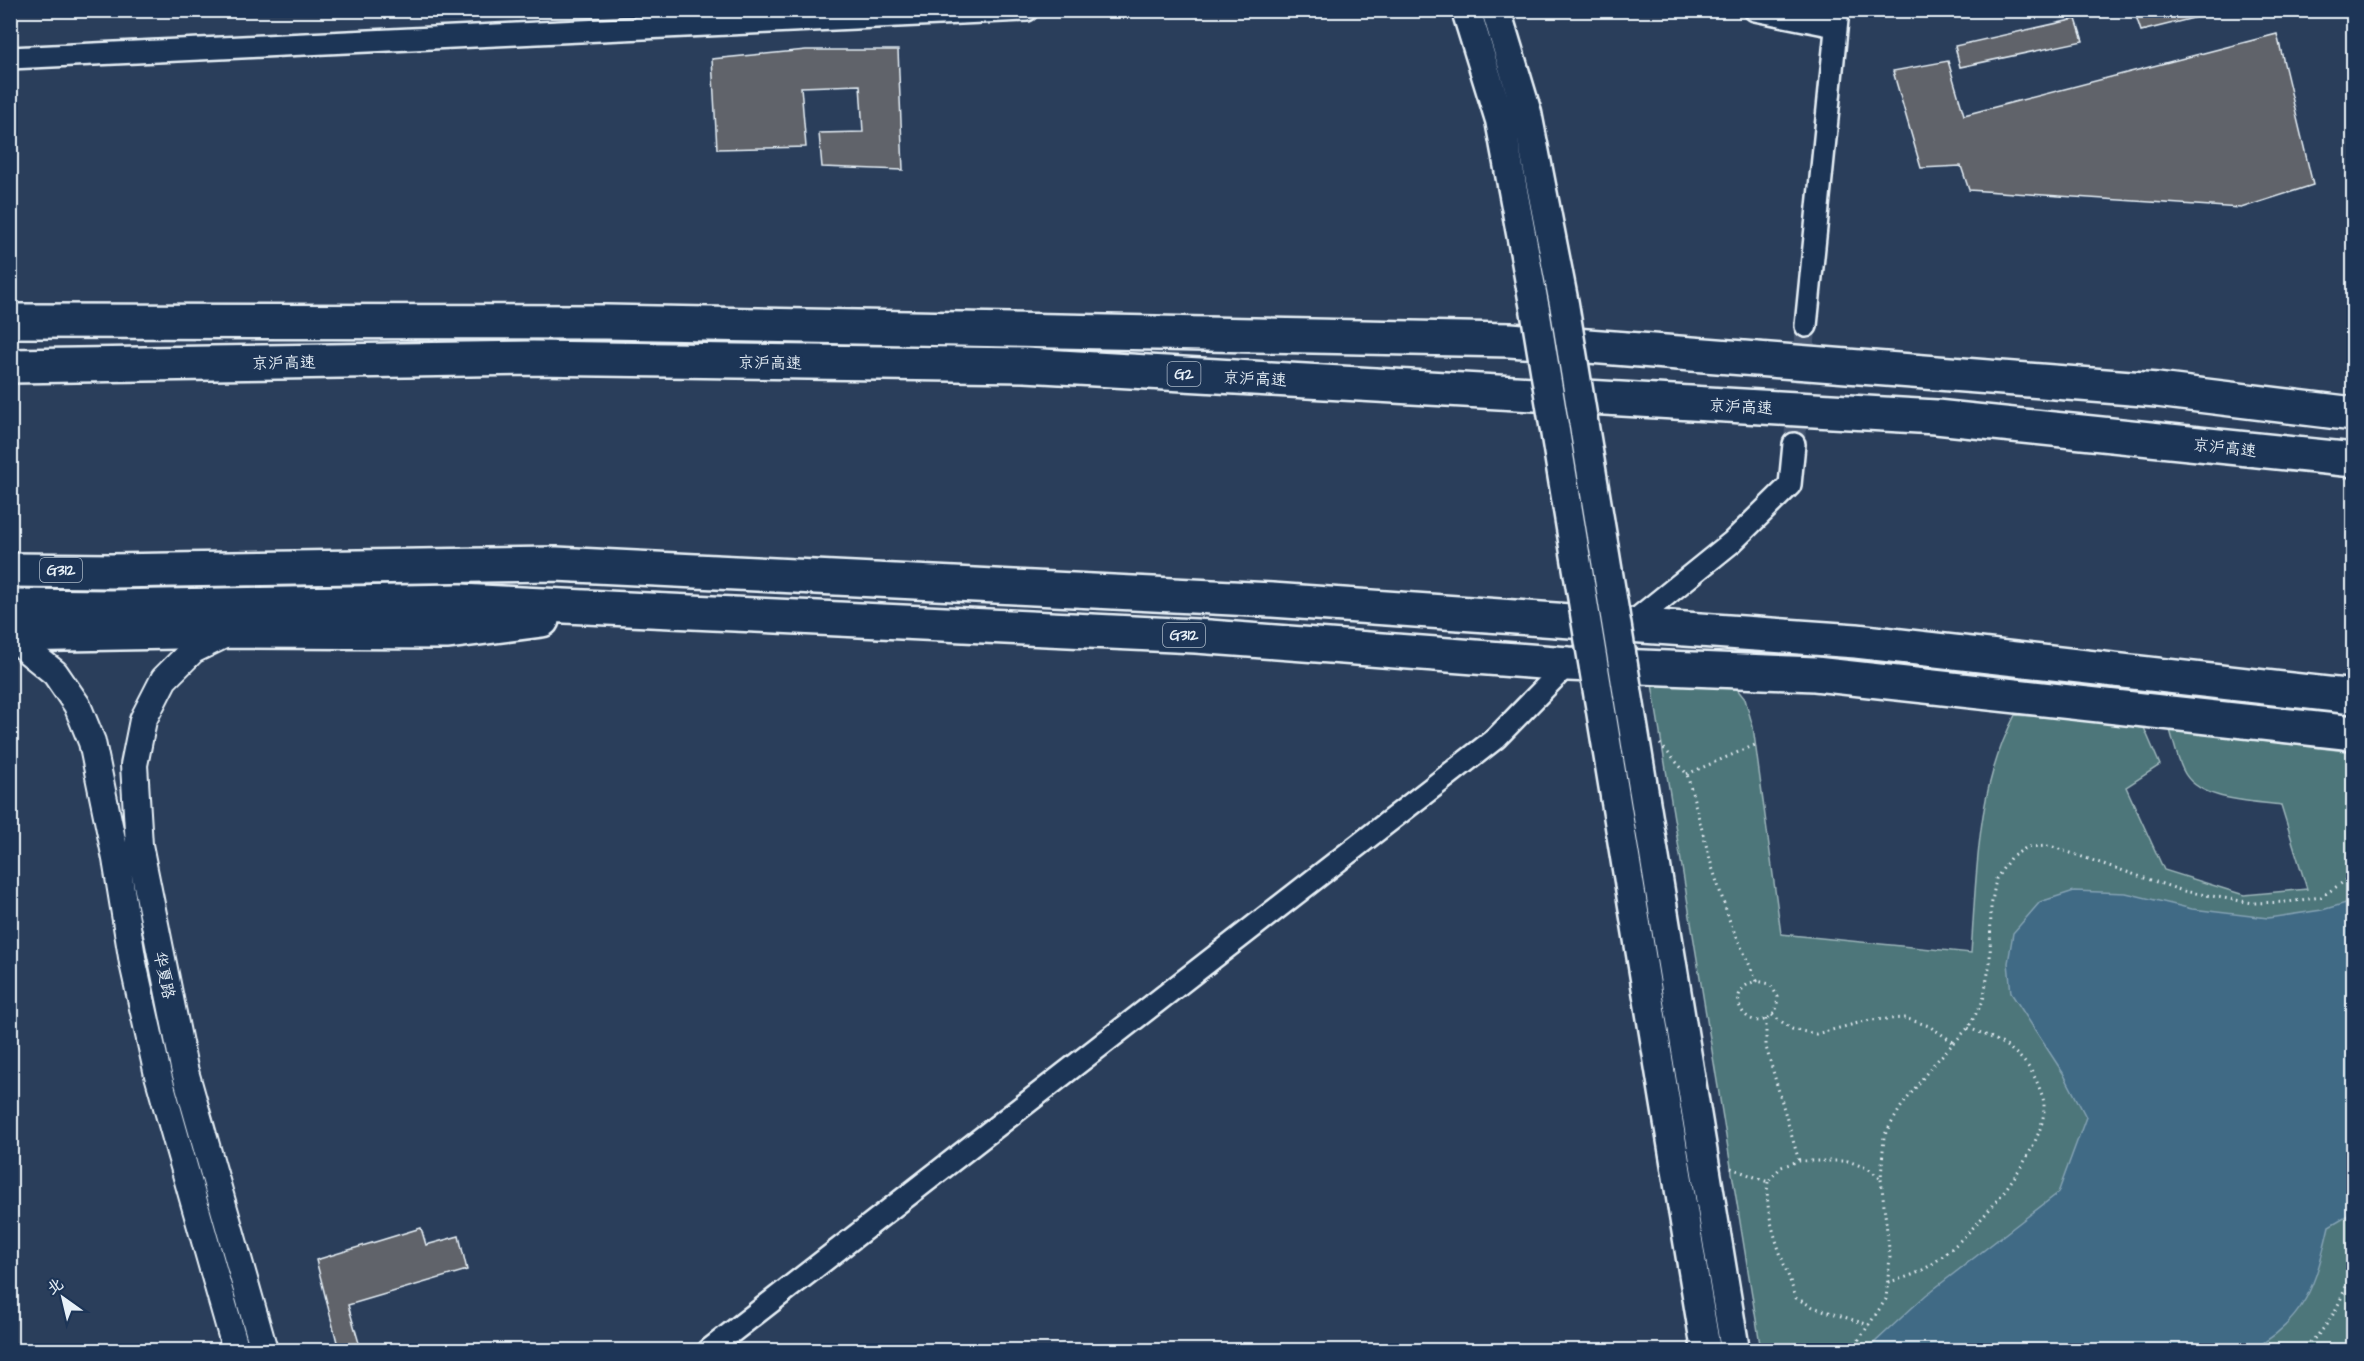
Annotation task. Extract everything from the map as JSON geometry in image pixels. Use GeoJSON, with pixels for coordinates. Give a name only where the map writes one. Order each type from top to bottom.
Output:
{"type":"FeatureCollection","features":[{"type":"Feature","properties":{"kind":"highway"},"geometry":{"type":"LineString","coordinates":[[10,321],[594,322],[1510,340],[2157,390],[2354,414]]}},
{"type":"Feature","properties":{"kind":"highway","name":"京沪高速"},"geometry":{"type":"LineString","coordinates":[[10,366],[533,358],[1025,365],[1936,417],[2354,460]]}},
{"type":"Feature","properties":{"kind":"highway","name":"G312"},"geometry":{"type":"LineString","coordinates":[[10,570],[111,571],[556,564],[1272,600],[1856,641],[2354,697]]}},
{"type":"Feature","properties":{"kind":"highway","name":"G312"},"geometry":{"type":"LineString","coordinates":[[12,625],[110,607],[460,601],[1196,636],[1568,664],[1815,674],[2354,733]]}},
{"type":"Feature","properties":{"kind":"highway"},"geometry":{"type":"LineString","coordinates":[[12,625],[231,631],[448,632],[628,609]]}},
{"type":"Feature","properties":{"kind":"main road"},"geometry":{"type":"LineString","coordinates":[[1466,10],[1500,120],[1535,309],[1706,1350]]}},
{"type":"Feature","properties":{"kind":"main road"},"geometry":{"type":"LineString","coordinates":[[1496,10],[1527,113],[1564,304],[1735,1350]]}},
{"type":"Feature","properties":{"kind":"street"},"geometry":{"type":"LineString","coordinates":[[10,58],[1027,10]]}},
{"type":"Feature","properties":{"kind":"street"},"geometry":{"type":"LineString","coordinates":[[1755,10],[1837,18],[1806,326]]}},
{"type":"Feature","properties":{"kind":"street"},"geometry":{"type":"LineString","coordinates":[[709,1350],[1496,738],[1568,664],[1628,626],[1732,542],[1790,485],[1794,444]]}},
{"type":"Feature","properties":{"kind":"street","name":"华夏路"},"geometry":{"type":"LineString","coordinates":[[12,625],[28,652],[55,673],[77,705],[92,742],[116,859],[133,963],[158,1075],[236,1350]]}},
{"type":"Feature","properties":{"kind":"street","name":"华夏路"},"geometry":{"type":"LineString","coordinates":[[231,631],[193,650],[164,679],[143,720],[134,765],[139,845],[184,1068],[264,1350]]}},
{"type":"Feature","properties":{"kind":"path"},"geometry":{"type":"LineString","coordinates":[[1659,742],[1687,774],[1712,867],[1728,915],[1757,981]]}},
{"type":"Feature","properties":{"kind":"path"},"geometry":{"type":"LineString","coordinates":[[1687,774],[1755,745]]}},
{"type":"Feature","properties":{"kind":"path"},"geometry":{"type":"LineString","coordinates":[[1852,1350],[1887,1299],[1890,1257],[1881,1179],[1884,1136],[1901,1107],[1931,1067],[1968,1028],[1983,1001],[1990,962],[1990,907],[1996,879],[2010,858],[2026,847],[2050,846],[2183,891],[2253,903],[2288,902],[2321,897],[2354,875]]}},
{"type":"Feature","properties":{"kind":"path"},"geometry":{"type":"LineString","coordinates":[[1757,981],[1770,984],[1776,990],[1778,1004],[1772,1016],[1759,1021],[1748,1018],[1739,1007],[1740,993],[1744,986],[1757,981]]}},
{"type":"Feature","properties":{"kind":"path"},"geometry":{"type":"LineString","coordinates":[[1772,1016],[1792,1029],[1816,1034],[1870,1020],[1905,1018],[1929,1026],[1953,1042]]}},
{"type":"Feature","properties":{"kind":"path"},"geometry":{"type":"LineString","coordinates":[[1766,1019],[1766,1047],[1799,1161]]}},
{"type":"Feature","properties":{"kind":"path"},"geometry":{"type":"LineString","coordinates":[[1888,1282],[1926,1268],[1951,1249],[2005,1191],[2034,1144],[2043,1122],[2044,1103],[2026,1063],[2011,1048],[1990,1036],[1968,1028]]}},
{"type":"Feature","properties":{"kind":"path"},"geometry":{"type":"LineString","coordinates":[[1869,1325],[1813,1308],[1796,1298],[1769,1214],[1766,1194],[1768,1182],[1781,1167],[1799,1161],[1848,1161],[1869,1169],[1881,1179]]}},
{"type":"Feature","properties":{"kind":"path"},"geometry":{"type":"LineString","coordinates":[[1731,1168],[1768,1182]]}},
{"type":"Feature","properties":{"kind":"path"},"geometry":{"type":"LineString","coordinates":[[2300,1350],[2328,1325],[2354,1263]]}},
{"type":"Feature","properties":{"kind":"green space"},"geometry":{"type":"Polygon","coordinates":[[[1651,678],[1732,683],[1745,699],[1753,727],[1781,934],[1971,953],[1977,861],[1986,802],[2002,743],[2015,715],[2142,723],[2160,765],[2126,787],[2164,870],[2244,895],[2307,889],[2281,805],[2226,798],[2200,788],[2183,770],[2170,730],[2353,752],[2353,1350],[1761,1350],[1651,678]]]}},
{"type":"Feature","properties":{"kind":"water"},"geometry":{"type":"Polygon","coordinates":[[[2074,891],[2126,893],[2192,909],[2268,918],[2322,910],[2353,901],[2353,1212],[2329,1226],[2313,1283],[2296,1313],[2270,1339],[2251,1350],[1870,1350],[1874,1343],[1926,1295],[2058,1193],[2086,1117],[2063,1073],[2011,993],[2008,963],[2013,933],[2040,902],[2074,891]]]}},
{"type":"Feature","properties":{"kind":"building"},"geometry":{"type":"Polygon","coordinates":[[[2134,10],[2202,10],[2202,16],[2141,31],[2134,10]]]}},
{"type":"Feature","properties":{"kind":"building"},"geometry":{"type":"Polygon","coordinates":[[[2076,19],[2083,41],[1960,67],[1955,46],[2076,19]]]}},
{"type":"Feature","properties":{"kind":"building"},"geometry":{"type":"Polygon","coordinates":[[[2277,34],[2313,185],[2241,208],[1969,190],[1961,166],[1921,168],[1893,71],[1948,61],[1964,115],[2277,34]]]}},
{"type":"Feature","properties":{"kind":"building"},"geometry":{"type":"Polygon","coordinates":[[[806,50],[898,50],[903,170],[822,167],[819,133],[863,132],[860,85],[801,87],[806,147],[717,149],[712,59],[806,50]]]}},
{"type":"Feature","properties":{"kind":"building"},"geometry":{"type":"Polygon","coordinates":[[[421,1228],[426,1245],[459,1236],[467,1270],[348,1305],[361,1350],[339,1350],[316,1260],[421,1228]]]}},
{"type":"Feature","properties":{"kind":"tunnel"},"geometry":{"type":"LineString","coordinates":[[1794,444],[1806,326]]}}]}
